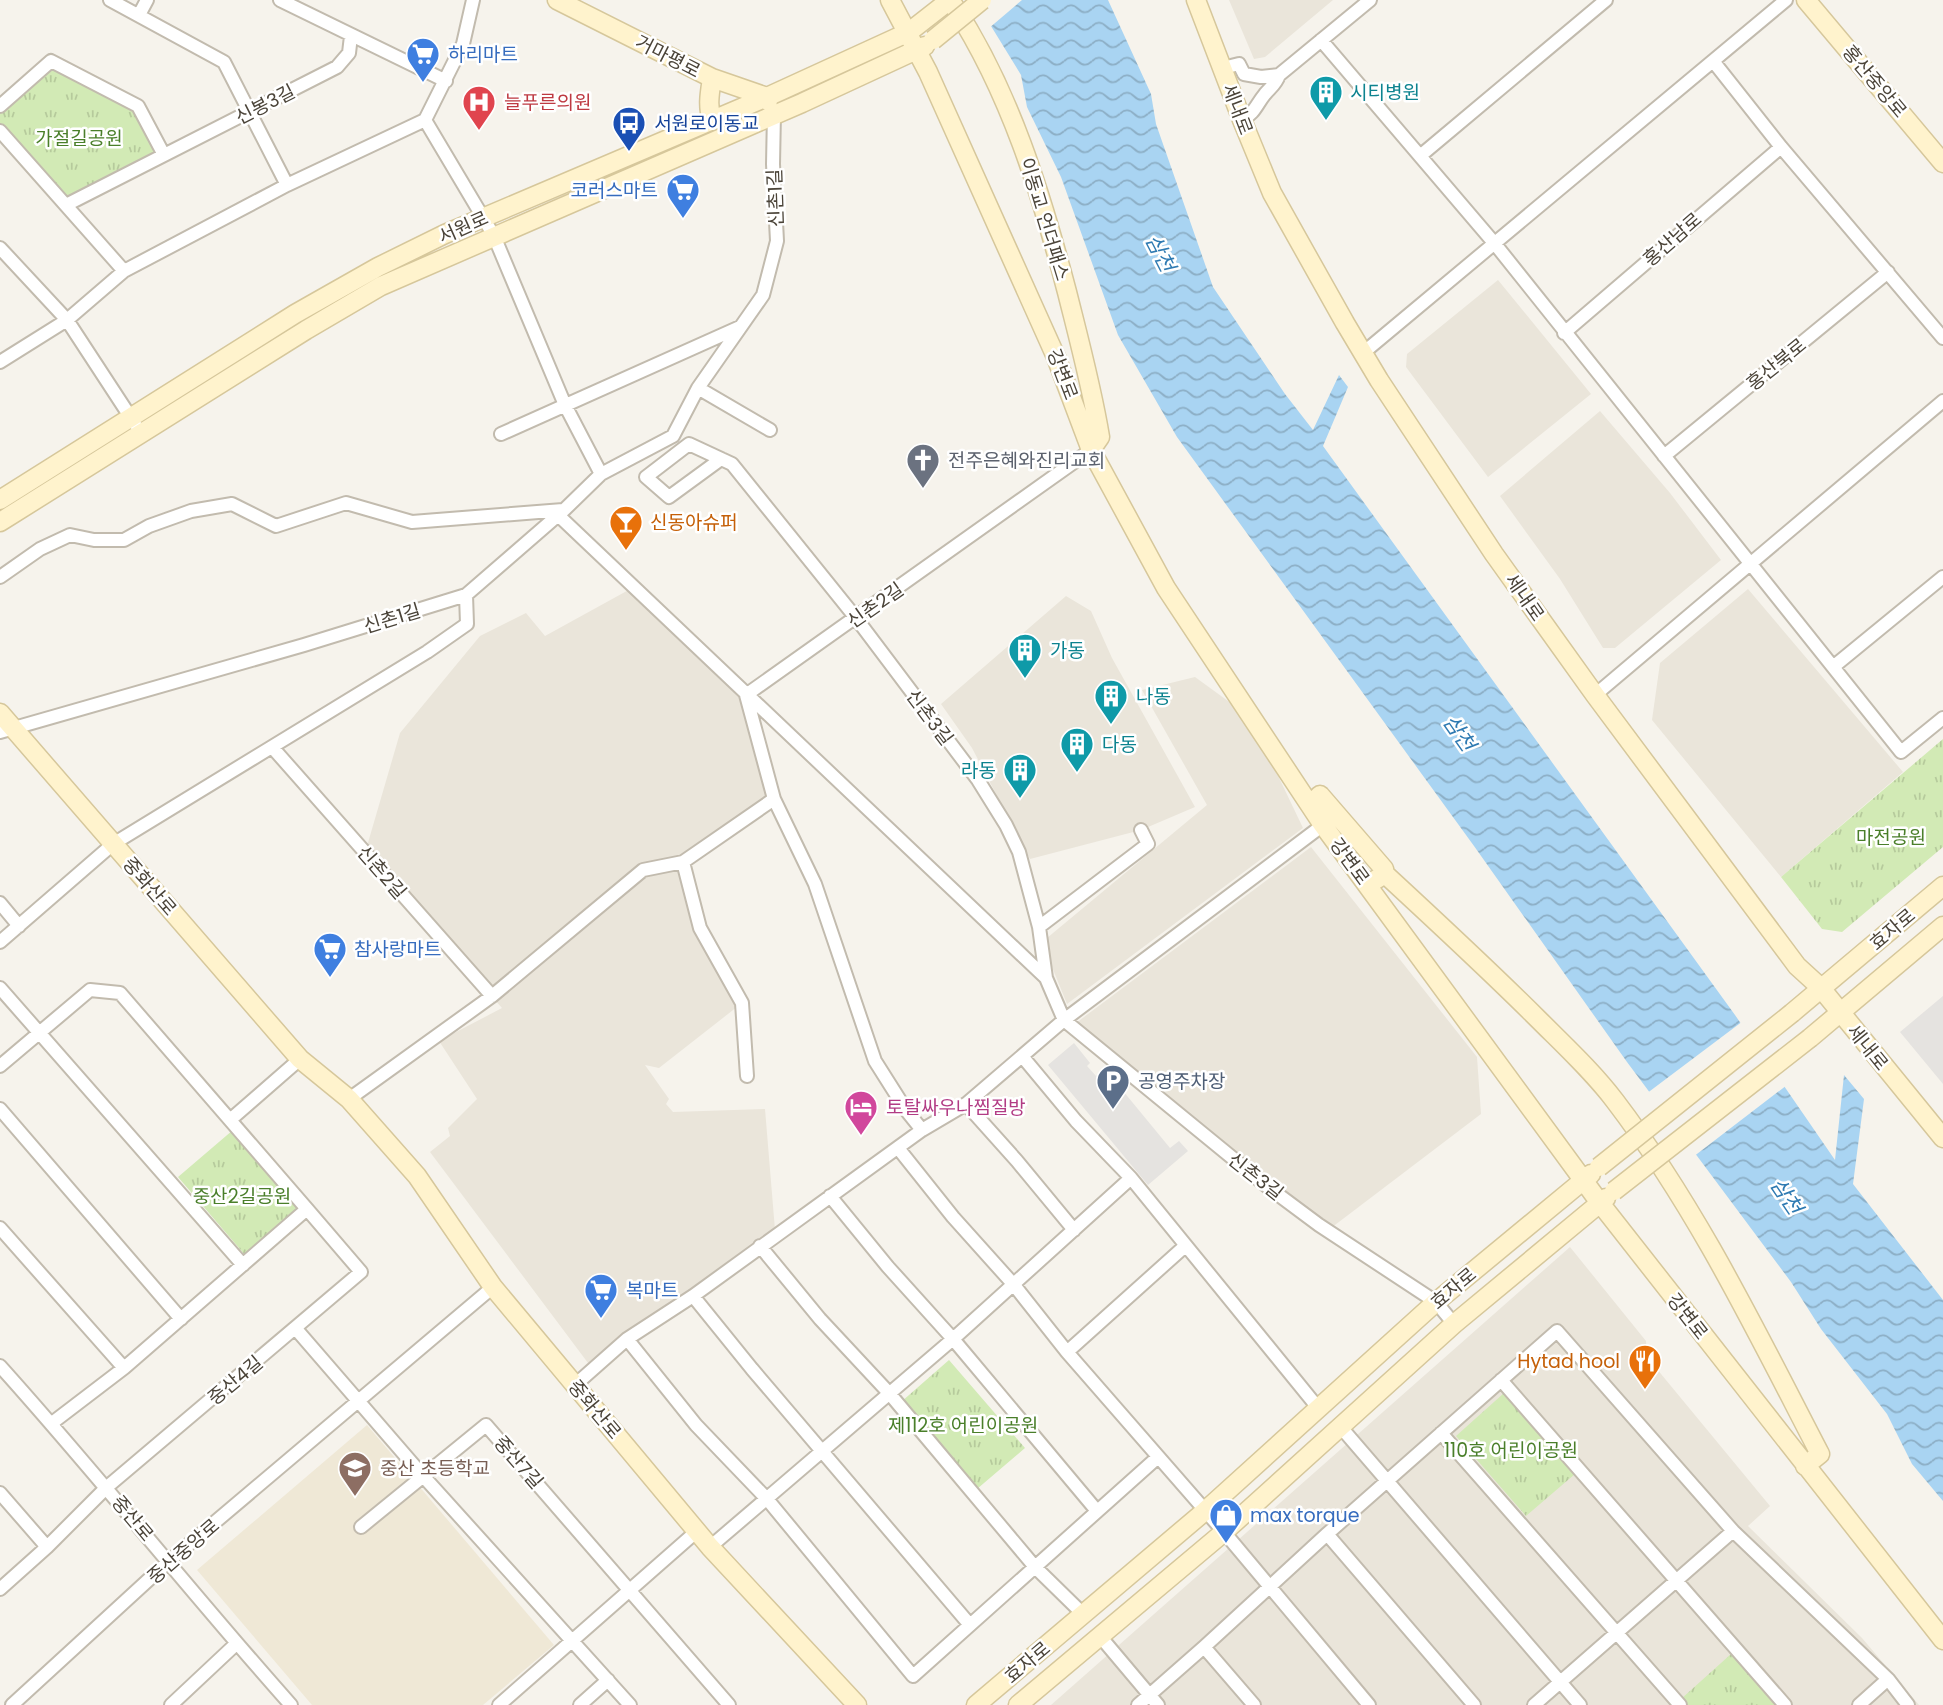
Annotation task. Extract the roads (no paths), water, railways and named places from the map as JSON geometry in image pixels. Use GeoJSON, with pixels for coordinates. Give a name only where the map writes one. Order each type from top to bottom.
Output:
{"type":"FeatureCollection","features":[{"type":"Feature","properties":{"kind":"street"},"geometry":{"type":"LineString","coordinates":[[110,0],[224,62],[287,185]]}},
{"type":"Feature","properties":{"kind":"street"},"geometry":{"type":"LineString","coordinates":[[139,15],[147,0]]}},
{"type":"Feature","properties":{"kind":"street"},"geometry":{"type":"LineString","coordinates":[[280,0],[446,81]]}},
{"type":"Feature","properties":{"kind":"street"},"geometry":{"type":"LineString","coordinates":[[0,362],[67,320],[124,271],[287,185],[425,120],[463,44],[473,0]]}},
{"type":"Feature","properties":{"kind":"street","name":"거마평로"},"geometry":{"type":"LineString","coordinates":[[557,0],[770,105]]}},
{"type":"Feature","properties":{"kind":"street","name":"강변로"},"geometry":{"type":"LineString","coordinates":[[890,0],[909,33],[1056,356],[1091,450],[1166,587],[1323,825],[1583,1181],[1943,1640]]}},
{"type":"Feature","properties":{"kind":"street","name":"서원로"},"geometry":{"type":"LineString","coordinates":[[0,500],[382,286],[770,105],[909,33],[950,0]]}},
{"type":"Feature","properties":{"kind":"street","name":"이동교 언더패스"},"geometry":{"type":"LineString","coordinates":[[950,0],[976,39],[1033,172],[1092,389],[1100,437],[1091,450]]}},
{"type":"Feature","properties":{"kind":"street","name":"서원로"},"geometry":{"type":"LineString","coordinates":[[0,522],[295,314],[378,267],[483,217],[712,120],[770,105],[917,51],[982,0]]}},
{"type":"Feature","properties":{"kind":"street","name":"세내로"},"geometry":{"type":"LineString","coordinates":[[1196,0],[1272,193],[1363,353],[1494,554],[1595,695],[1797,966],[1821,987],[1943,1138]]}},
{"type":"Feature","properties":{"kind":"street"},"geometry":{"type":"LineString","coordinates":[[1241,120],[1254,113],[1266,93],[1275,85],[1279,75],[1370,0]]}},
{"type":"Feature","properties":{"kind":"street"},"geometry":{"type":"LineString","coordinates":[[1420,156],[1606,0]]}},
{"type":"Feature","properties":{"kind":"street"},"geometry":{"type":"LineString","coordinates":[[1363,353],[1786,0]]}},
{"type":"Feature","properties":{"kind":"street","name":"홍산중앙로"},"geometry":{"type":"LineString","coordinates":[[1806,0],[1943,163]]}},
{"type":"Feature","properties":{"kind":"street","name":"신봉3길"},"geometry":{"type":"LineString","coordinates":[[66,205],[337,67],[349,53],[351,36]]}},
{"type":"Feature","properties":{"kind":"street"},"geometry":{"type":"LineString","coordinates":[[1321,40],[1495,244],[1901,752],[1943,718]]}},
{"type":"Feature","properties":{"kind":"street"},"geometry":{"type":"LineString","coordinates":[[0,106],[51,61],[138,106],[164,155]]}},
{"type":"Feature","properties":{"kind":"street"},"geometry":{"type":"LineString","coordinates":[[1713,61],[1781,147],[1943,338]]}},
{"type":"Feature","properties":{"kind":"street"},"geometry":{"type":"LineString","coordinates":[[1223,68],[1239,64],[1244,74],[1261,77],[1279,75]]}},
{"type":"Feature","properties":{"kind":"street"},"geometry":{"type":"LineString","coordinates":[[712,78],[712,120]]}},
{"type":"Feature","properties":{"kind":"street","name":"신촌1길"},"geometry":{"type":"LineString","coordinates":[[6,730],[304,645],[466,595],[561,513],[601,474],[673,436],[698,387],[763,295],[777,241],[770,105]]}},
{"type":"Feature","properties":{"kind":"street"},"geometry":{"type":"LineString","coordinates":[[425,120],[494,236]]}},
{"type":"Feature","properties":{"kind":"street"},"geometry":{"type":"LineString","coordinates":[[0,131],[124,271]]}},
{"type":"Feature","properties":{"kind":"street","name":"홍산남로"},"geometry":{"type":"LineString","coordinates":[[1564,333],[1781,147]]}},
{"type":"Feature","properties":{"kind":"street","name":"서원로"},"geometry":{"type":"LineString","coordinates":[[494,236],[565,405],[601,474]]}},
{"type":"Feature","properties":{"kind":"street"},"geometry":{"type":"LineString","coordinates":[[0,248],[67,320],[136,426]]}},
{"type":"Feature","properties":{"kind":"street","name":"홍산북로"},"geometry":{"type":"LineString","coordinates":[[1664,456],[1888,272]]}},
{"type":"Feature","properties":{"kind":"street"},"geometry":{"type":"LineString","coordinates":[[501,434],[741,327]]}},
{"type":"Feature","properties":{"kind":"street"},"geometry":{"type":"LineString","coordinates":[[698,387],[769,430]]}},
{"type":"Feature","properties":{"kind":"street"},"geometry":{"type":"LineString","coordinates":[[1595,695],[1943,401]]}},
{"type":"Feature","properties":{"kind":"street","name":"신촌3길"},"geometry":{"type":"LineString","coordinates":[[646,477],[689,443],[732,464],[856,618],[978,780],[1006,825],[1019,852],[1039,927],[1046,978],[1064,1020],[1268,1188],[1436,1302],[1454,1324]]}},
{"type":"Feature","properties":{"kind":"street","name":"신촌2길"},"geometry":{"type":"LineString","coordinates":[[746,695],[1091,450]]}},
{"type":"Feature","properties":{"kind":"street"},"geometry":{"type":"LineString","coordinates":[[623,464],[646,477],[669,498],[722,459]]}},
{"type":"Feature","properties":{"kind":"street"},"geometry":{"type":"LineString","coordinates":[[0,577],[40,549],[70,535],[94,540],[124,540],[149,526],[191,511],[232,504],[276,526],[346,503],[412,522],[561,513]]}},
{"type":"Feature","properties":{"kind":"street","name":"신촌3길"},"geometry":{"type":"LineString","coordinates":[[561,513],[746,695],[1046,978]]}},
{"type":"Feature","properties":{"kind":"street"},"geometry":{"type":"LineString","coordinates":[[1833,667],[1943,577]]}},
{"type":"Feature","properties":{"kind":"street"},"geometry":{"type":"LineString","coordinates":[[0,942],[113,844],[467,624],[466,595]]}},
{"type":"Feature","properties":{"kind":"street"},"geometry":{"type":"LineString","coordinates":[[746,695],[774,799],[815,884],[875,1061],[906,1110],[922,1129]]}},
{"type":"Feature","properties":{"kind":"street","name":"중화산로"},"geometry":{"type":"LineString","coordinates":[[0,713],[6,730],[113,844],[300,1059],[349,1099],[416,1176],[493,1287],[710,1547],[858,1705]]}},
{"type":"Feature","properties":{"kind":"street","name":"신촌2길"},"geometry":{"type":"LineString","coordinates":[[272,747],[492,996]]}},
{"type":"Feature","properties":{"kind":"street"},"geometry":{"type":"LineString","coordinates":[[1310,805],[1320,795],[1384,869],[1385,874],[1512,992],[1564,1044],[1614,1100],[1678,1191],[1714,1251],[1820,1454],[1805,1466]]}},
{"type":"Feature","properties":{"kind":"street"},"geometry":{"type":"LineString","coordinates":[[349,1099],[492,996],[643,870],[682,862],[774,799]]}},
{"type":"Feature","properties":{"kind":"street"},"geometry":{"type":"LineString","coordinates":[[575,1385],[627,1339],[693,1296],[922,1129],[966,1104],[1064,1020],[1323,825]]}},
{"type":"Feature","properties":{"kind":"street"},"geometry":{"type":"LineString","coordinates":[[1039,927],[1148,844],[1141,830]]}},
{"type":"Feature","properties":{"kind":"street"},"geometry":{"type":"LineString","coordinates":[[682,862],[700,928],[742,1003],[747,1076]]}},
{"type":"Feature","properties":{"kind":"street"},"geometry":{"type":"LineString","coordinates":[[1367,884],[1385,874]]}},
{"type":"Feature","properties":{"kind":"street","name":"효자로"},"geometry":{"type":"LineString","coordinates":[[976,1705],[1205,1511],[1436,1302],[1792,1013],[1943,886]]}},
{"type":"Feature","properties":{"kind":"street"},"geometry":{"type":"LineString","coordinates":[[0,903],[19,926]]}},
{"type":"Feature","properties":{"kind":"street","name":"효자로"},"geometry":{"type":"LineString","coordinates":[[1018,1705],[1224,1532],[1339,1425],[1454,1324],[1614,1191],[1810,1038],[1943,926]]}},
{"type":"Feature","properties":{"kind":"street"},"geometry":{"type":"LineString","coordinates":[[0,988],[243,1265]]}},
{"type":"Feature","properties":{"kind":"street"},"geometry":{"type":"LineString","coordinates":[[0,1066],[90,990],[120,993],[307,1209],[124,1368],[52,1423]]}},
{"type":"Feature","properties":{"kind":"street"},"geometry":{"type":"LineString","coordinates":[[1022,1056],[1076,1121],[1131,1178],[1184,1247],[1319,1409]]}},
{"type":"Feature","properties":{"kind":"street"},"geometry":{"type":"LineString","coordinates":[[230,1120],[300,1059]]}},
{"type":"Feature","properties":{"kind":"street"},"geometry":{"type":"LineString","coordinates":[[966,1104],[1074,1230]]}},
{"type":"Feature","properties":{"kind":"street"},"geometry":{"type":"LineString","coordinates":[[0,1109],[181,1319]]}},
{"type":"Feature","properties":{"kind":"street"},"geometry":{"type":"LineString","coordinates":[[898,1148],[953,1217],[1014,1284],[1067,1352],[1224,1532],[1369,1705]]}},
{"type":"Feature","properties":{"kind":"street"},"geometry":{"type":"LineString","coordinates":[[710,1547],[953,1339],[1131,1178]]}},
{"type":"Feature","properties":{"kind":"street"},"geometry":{"type":"LineString","coordinates":[[830,1196],[1097,1511]]}},
{"type":"Feature","properties":{"kind":"street","name":"중산4길"},"geometry":{"type":"LineString","coordinates":[[0,1589],[107,1487],[361,1272],[307,1209]]}},
{"type":"Feature","properties":{"kind":"street"},"geometry":{"type":"LineString","coordinates":[[0,1228],[124,1368]]}},
{"type":"Feature","properties":{"kind":"street"},"geometry":{"type":"LineString","coordinates":[[760,1246],[820,1319],[889,1393],[1035,1567],[1083,1614]]}},
{"type":"Feature","properties":{"kind":"street"},"geometry":{"type":"LineString","coordinates":[[1067,1352],[1184,1247]]}},
{"type":"Feature","properties":{"kind":"street","name":"중산중앙로"},"geometry":{"type":"LineString","coordinates":[[12,1705],[169,1561],[493,1287]]}},
{"type":"Feature","properties":{"kind":"street"},"geometry":{"type":"LineString","coordinates":[[693,1296],[970,1625]]}},
{"type":"Feature","properties":{"kind":"street"},"geometry":{"type":"LineString","coordinates":[[296,1329],[424,1477],[630,1705]]}},
{"type":"Feature","properties":{"kind":"street"},"geometry":{"type":"LineString","coordinates":[[1138,1705],[1154,1700],[1204,1647],[1327,1534],[1557,1331],[1733,1531],[1888,1679],[1908,1705]]}},
{"type":"Feature","properties":{"kind":"street"},"geometry":{"type":"LineString","coordinates":[[627,1339],[696,1425],[767,1499],[913,1676],[1158,1457]]}},
{"type":"Feature","properties":{"kind":"street","name":"중산로"},"geometry":{"type":"LineString","coordinates":[[0,1366],[107,1487],[236,1644],[291,1705]]}},
{"type":"Feature","properties":{"kind":"street"},"geometry":{"type":"LineString","coordinates":[[1501,1380],[1784,1705]]}},
{"type":"Feature","properties":{"kind":"street","name":"중산7길"},"geometry":{"type":"LineString","coordinates":[[360,1527],[486,1424],[730,1705]]}},
{"type":"Feature","properties":{"kind":"street"},"geometry":{"type":"LineString","coordinates":[[1339,1425],[1580,1705]]}},
{"type":"Feature","properties":{"kind":"street"},"geometry":{"type":"LineString","coordinates":[[1441,1433],[1680,1705]]}},
{"type":"Feature","properties":{"kind":"street"},"geometry":{"type":"LineString","coordinates":[[0,1493],[47,1547]]}},
{"type":"Feature","properties":{"kind":"street"},"geometry":{"type":"LineString","coordinates":[[499,1705],[697,1531]]}},
{"type":"Feature","properties":{"kind":"street"},"geometry":{"type":"LineString","coordinates":[[1534,1705],[1733,1531]]}},
{"type":"Feature","properties":{"kind":"street"},"geometry":{"type":"LineString","coordinates":[[1327,1534],[1474,1705]]}},
{"type":"Feature","properties":{"kind":"street"},"geometry":{"type":"LineString","coordinates":[[1099,1635],[1154,1700]]}},
{"type":"Feature","properties":{"kind":"street"},"geometry":{"type":"LineString","coordinates":[[178,1703],[236,1644]]}},
{"type":"Feature","properties":{"kind":"street"},"geometry":{"type":"LineString","coordinates":[[1204,1647],[1254,1705]]}},
{"type":"Feature","properties":{"kind":"street"},"geometry":{"type":"LineString","coordinates":[[1859,1705],[1888,1679]]}},
{"type":"Feature","properties":{"kind":"street"},"geometry":{"type":"LineString","coordinates":[[580,1705],[608,1680]]}},
{"type":"Feature","properties":{"kind":"water","name":"삼천"},"geometry":{"type":"Polygon","coordinates":[[[975,0],[1108,0],[1151,94],[1156,124],[1213,287],[1285,394],[1313,430],[1339,375],[1348,387],[1323,446],[1735,1015],[1835,1160],[1844,1075],[1864,1099],[1853,1184],[1943,1300],[1943,1501],[1912,1464],[1887,1414],[1821,1329],[1791,1282],[1627,1062],[1177,437],[1118,335],[1061,177],[1027,107],[1021,75],[975,0]]]}},
{"type":"Feature","properties":{"kind":"place","name":"하리마트"},"geometry":{"type":"Point","coordinates":[423,84]}},
{"type":"Feature","properties":{"kind":"place","name":"시티병원"},"geometry":{"type":"Point","coordinates":[1326,122]}},
{"type":"Feature","properties":{"kind":"place","name":"늘푸른의원"},"geometry":{"type":"Point","coordinates":[479,132]}},
{"type":"Feature","properties":{"kind":"place","name":"서원로이동교"},"geometry":{"type":"Point","coordinates":[629,153]}},
{"type":"Feature","properties":{"kind":"place","name":"코러스마트"},"geometry":{"type":"Point","coordinates":[683,220]}},
{"type":"Feature","properties":{"kind":"place","name":"전주은혜와진리교회"},"geometry":{"type":"Point","coordinates":[923,490]}},
{"type":"Feature","properties":{"kind":"place","name":"신동아슈퍼"},"geometry":{"type":"Point","coordinates":[626,552]}},
{"type":"Feature","properties":{"kind":"place","name":"가동"},"geometry":{"type":"Point","coordinates":[1025,680]}},
{"type":"Feature","properties":{"kind":"place","name":"나동"},"geometry":{"type":"Point","coordinates":[1111,726]}},
{"type":"Feature","properties":{"kind":"place","name":"다동"},"geometry":{"type":"Point","coordinates":[1077,774]}},
{"type":"Feature","properties":{"kind":"place","name":"라동"},"geometry":{"type":"Point","coordinates":[1020,800]}},
{"type":"Feature","properties":{"kind":"place","name":"참사랑마트"},"geometry":{"type":"Point","coordinates":[330,979]}},
{"type":"Feature","properties":{"kind":"place","name":"공영주차장"},"geometry":{"type":"Point","coordinates":[1113,1111]}},
{"type":"Feature","properties":{"kind":"place","name":"토탈싸우나찜질방"},"geometry":{"type":"Point","coordinates":[861,1137]}},
{"type":"Feature","properties":{"kind":"place","name":"복마트"},"geometry":{"type":"Point","coordinates":[601,1320]}},
{"type":"Feature","properties":{"kind":"place","name":"Hytad hool"},"geometry":{"type":"Point","coordinates":[1645,1391]}},
{"type":"Feature","properties":{"kind":"place","name":"중산 초등학교"},"geometry":{"type":"Point","coordinates":[355,1498]}},
{"type":"Feature","properties":{"kind":"place","name":"max torque"},"geometry":{"type":"Point","coordinates":[1226,1545]}},
{"type":"Feature","properties":{"kind":"park label","name":"가절길공원"},"geometry":{"type":"Point","coordinates":[79,138]}},
{"type":"Feature","properties":{"kind":"park label","name":"마전공원"},"geometry":{"type":"Point","coordinates":[1891,837]}},
{"type":"Feature","properties":{"kind":"park label","name":"중산2길공원"},"geometry":{"type":"Point","coordinates":[242,1196]}},
{"type":"Feature","properties":{"kind":"park label","name":"제112호 어린이공원"},"geometry":{"type":"Point","coordinates":[963,1425]}},
{"type":"Feature","properties":{"kind":"park label","name":"110호 어린이공원"},"geometry":{"type":"Point","coordinates":[1511,1450]}}]}
